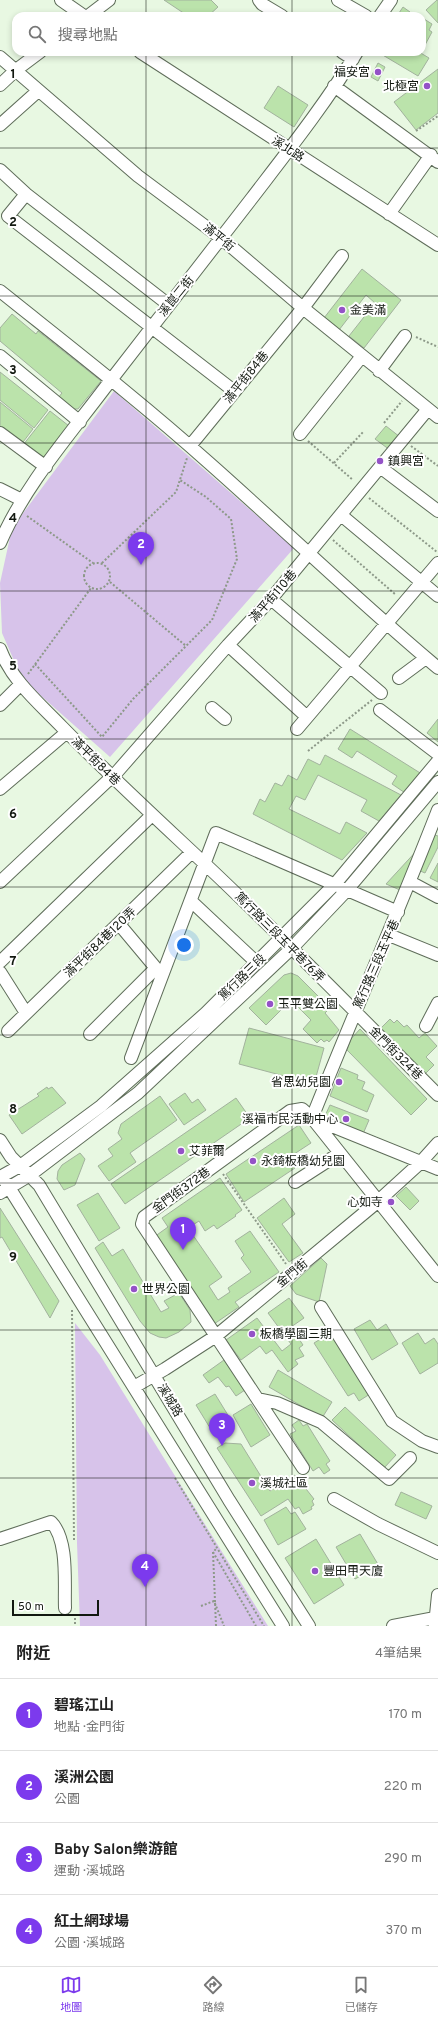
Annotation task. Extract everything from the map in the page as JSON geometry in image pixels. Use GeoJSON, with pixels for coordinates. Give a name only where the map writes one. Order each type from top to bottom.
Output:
{"type":"FeatureCollection","features":[{"type":"Feature","properties":{"kind":"street"},"geometry":{"type":"LineString","coordinates":[[61,0],[78,12]]}},
{"type":"Feature","properties":{"kind":"street"},"geometry":{"type":"LineString","coordinates":[[93,12],[108,0]]}},
{"type":"Feature","properties":{"kind":"street"},"geometry":{"type":"LineString","coordinates":[[259,0],[262,4],[275,12]]}},
{"type":"Feature","properties":{"kind":"street"},"geometry":{"type":"LineString","coordinates":[[338,0],[359,12]]}},
{"type":"Feature","properties":{"kind":"street"},"geometry":{"type":"LineString","coordinates":[[383,12],[391,0]]}},
{"type":"Feature","properties":{"kind":"street"},"geometry":{"type":"LineString","coordinates":[[0,86],[16,70],[35,56]]}},
{"type":"Feature","properties":{"kind":"street","name":"溪北路"},"geometry":{"type":"LineString","coordinates":[[146,56],[289,150],[438,245]]}},
{"type":"Feature","properties":{"kind":"street","name":"溪崑二街"},"geometry":{"type":"LineString","coordinates":[[0,543],[8,524],[22,500],[46,467],[152,326],[289,150],[354,56]]}},
{"type":"Feature","properties":{"kind":"street","name":"滿平街"},"geometry":{"type":"LineString","coordinates":[[0,57],[138,176],[221,238],[302,308],[379,370],[409,392],[438,417]]}},
{"type":"Feature","properties":{"kind":"street"},"geometry":{"type":"LineString","coordinates":[[334,86],[434,159],[389,214]]}},
{"type":"Feature","properties":{"kind":"street"},"geometry":{"type":"LineString","coordinates":[[0,125],[38,91]]}},
{"type":"Feature","properties":{"kind":"street"},"geometry":{"type":"LineString","coordinates":[[0,170],[26,194],[169,305]]}},
{"type":"Feature","properties":{"kind":"street"},"geometry":{"type":"LineString","coordinates":[[26,194],[8,216],[234,391]]}},
{"type":"Feature","properties":{"kind":"street","name":"滿平街84巷"},"geometry":{"type":"LineString","coordinates":[[190,446],[302,308],[342,256]]}},
{"type":"Feature","properties":{"kind":"street"},"geometry":{"type":"LineString","coordinates":[[0,291],[111,380],[208,461],[386,624],[438,668]]}},
{"type":"Feature","properties":{"kind":"street"},"geometry":{"type":"LineString","coordinates":[[379,370],[405,336]]}},
{"type":"Feature","properties":{"kind":"street"},"geometry":{"type":"LineString","coordinates":[[0,356],[80,422]]}},
{"type":"Feature","properties":{"kind":"street"},"geometry":{"type":"LineString","coordinates":[[300,434],[362,356]]}},
{"type":"Feature","properties":{"kind":"street","name":"滿平街110巷"},"geometry":{"type":"LineString","coordinates":[[0,882],[117,772],[228,645],[271,599],[428,409]]}},
{"type":"Feature","properties":{"kind":"street"},"geometry":{"type":"LineString","coordinates":[[0,433],[46,467]]}},
{"type":"Feature","properties":{"kind":"street"},"geometry":{"type":"LineString","coordinates":[[380,467],[438,511]]}},
{"type":"Feature","properties":{"kind":"street"},"geometry":{"type":"LineString","coordinates":[[0,488],[22,500]]}},
{"type":"Feature","properties":{"kind":"street"},"geometry":{"type":"LineString","coordinates":[[341,515],[438,596]]}},
{"type":"Feature","properties":{"kind":"street"},"geometry":{"type":"LineString","coordinates":[[297,729],[306,716],[438,563]]}},
{"type":"Feature","properties":{"kind":"street"},"geometry":{"type":"LineString","coordinates":[[271,599],[381,693]]}},
{"type":"Feature","properties":{"kind":"street"},"geometry":{"type":"LineString","coordinates":[[228,645],[306,716]]}},
{"type":"Feature","properties":{"kind":"street","name":"滿平街84巷"},"geometry":{"type":"LineString","coordinates":[[0,649],[4,661],[67,732],[111,776],[205,864]]}},
{"type":"Feature","properties":{"kind":"street"},"geometry":{"type":"LineString","coordinates":[[399,678],[426,658]]}},
{"type":"Feature","properties":{"kind":"street"},"geometry":{"type":"LineString","coordinates":[[0,705],[23,681]]}},
{"type":"Feature","properties":{"kind":"street"},"geometry":{"type":"LineString","coordinates":[[212,708],[225,719]]}},
{"type":"Feature","properties":{"kind":"street"},"geometry":{"type":"LineString","coordinates":[[380,710],[438,754]]}},
{"type":"Feature","properties":{"kind":"street"},"geometry":{"type":"LineString","coordinates":[[0,789],[67,732]]}},
{"type":"Feature","properties":{"kind":"street","name":"篤行路三段"},"geometry":{"type":"LineString","coordinates":[[1,1176],[20,1166],[101,1106],[206,1013],[283,938],[334,884],[438,761]]}},
{"type":"Feature","properties":{"kind":"street","name":"篤行路三段"},"geometry":{"type":"LineString","coordinates":[[5,1190],[30,1175],[138,1093],[292,948],[347,890],[438,782]]}},
{"type":"Feature","properties":{"kind":"street","name":"篤行路三段玉平巷"},"geometry":{"type":"LineString","coordinates":[[312,1118],[354,1012],[389,935],[438,810]]}},
{"type":"Feature","properties":{"kind":"street"},"geometry":{"type":"LineString","coordinates":[[0,962],[152,815]]}},
{"type":"Feature","properties":{"kind":"street"},"geometry":{"type":"LineString","coordinates":[[131,1058],[159,972],[191,901],[216,833],[398,912]]}},
{"type":"Feature","properties":{"kind":"street","name":"滿平街84巷120弄"},"geometry":{"type":"LineString","coordinates":[[8,1031],[192,852]]}},
{"type":"Feature","properties":{"kind":"street","name":"篤行路三段玉平巷76弄"},"geometry":{"type":"LineString","coordinates":[[205,864],[283,938],[354,1012]]}},
{"type":"Feature","properties":{"kind":"street"},"geometry":{"type":"LineString","coordinates":[[410,882],[438,898]]}},
{"type":"Feature","properties":{"kind":"street"},"geometry":{"type":"LineString","coordinates":[[191,901],[257,962]]}},
{"type":"Feature","properties":{"kind":"street"},"geometry":{"type":"LineString","coordinates":[[119,924],[159,972]]}},
{"type":"Feature","properties":{"kind":"street"},"geometry":{"type":"LineString","coordinates":[[389,935],[438,955]]}},
{"type":"Feature","properties":{"kind":"street"},"geometry":{"type":"LineString","coordinates":[[0,972],[26,1013]]}},
{"type":"Feature","properties":{"kind":"street"},"geometry":{"type":"LineString","coordinates":[[90,1034],[159,972]]}},
{"type":"Feature","properties":{"kind":"street"},"geometry":{"type":"LineString","coordinates":[[426,1026],[438,1003]]}},
{"type":"Feature","properties":{"kind":"street","name":"金門街324巷"},"geometry":{"type":"LineString","coordinates":[[354,1012],[438,1095]]}},
{"type":"Feature","properties":{"kind":"street","name":"金門街372巷"},"geometry":{"type":"LineString","coordinates":[[216,1336],[142,1224],[144,1217],[290,1112],[302,1109],[312,1118]]}},
{"type":"Feature","properties":{"kind":"street"},"geometry":{"type":"LineString","coordinates":[[312,1118],[438,1276]]}},
{"type":"Feature","properties":{"kind":"street"},"geometry":{"type":"LineString","coordinates":[[312,1118],[438,1169]]}},
{"type":"Feature","properties":{"kind":"street","name":"溪城路"},"geometry":{"type":"LineString","coordinates":[[0,1140],[43,1192],[155,1375],[229,1500],[310,1626]]}},
{"type":"Feature","properties":{"kind":"street","name":"金門街"},"geometry":{"type":"LineString","coordinates":[[134,1387],[216,1336],[379,1201],[420,1163],[438,1143]]}},
{"type":"Feature","properties":{"kind":"street"},"geometry":{"type":"LineString","coordinates":[[296,1182],[340,1152]]}},
{"type":"Feature","properties":{"kind":"street","name":"溪城路"},"geometry":{"type":"LineString","coordinates":[[1,1176],[5,1190],[134,1387],[283,1626]]}},
{"type":"Feature","properties":{"kind":"street"},"geometry":{"type":"LineString","coordinates":[[321,1307],[392,1421],[422,1441],[438,1447]]}},
{"type":"Feature","properties":{"kind":"street"},"geometry":{"type":"LineString","coordinates":[[216,1336],[303,1468]]}},
{"type":"Feature","properties":{"kind":"street"},"geometry":{"type":"LineString","coordinates":[[258,1399],[277,1403],[321,1422],[389,1479],[410,1458]]}},
{"type":"Feature","properties":{"kind":"street"},"geometry":{"type":"LineString","coordinates":[[334,1500],[378,1524],[438,1553]]}},
{"type":"Feature","properties":{"kind":"street"},"geometry":{"type":"LineString","coordinates":[[0,1539],[52,1522],[58,1528],[64,1558],[70,1610]]}},
{"type":"Feature","properties":{"kind":"street"},"geometry":{"type":"LineString","coordinates":[[394,1626],[435,1622],[438,1595]]}},
{"type":"Feature","properties":{"kind":"path"},"geometry":{"type":"LineString","coordinates":[[406,138],[438,116]]}},
{"type":"Feature","properties":{"kind":"path"},"geometry":{"type":"LineString","coordinates":[[405,336],[408,333],[438,347]]}},
{"type":"Feature","properties":{"kind":"path"},"geometry":{"type":"LineString","coordinates":[[384,423],[409,392]]}},
{"type":"Feature","properties":{"kind":"path"},"geometry":{"type":"LineString","coordinates":[[334,464],[364,431]]}},
{"type":"Feature","properties":{"kind":"path"},"geometry":{"type":"LineString","coordinates":[[300,434],[361,489],[438,553]]}},
{"type":"Feature","properties":{"kind":"path"},"geometry":{"type":"LineString","coordinates":[[402,440],[438,466]]}},
{"type":"Feature","properties":{"kind":"path"},"geometry":{"type":"LineString","coordinates":[[102,563],[176,492],[190,446]]}},
{"type":"Feature","properties":{"kind":"path"},"geometry":{"type":"LineString","coordinates":[[35,664],[102,737],[133,699],[212,620],[237,559],[231,519],[206,497],[180,480]]}},
{"type":"Feature","properties":{"kind":"path"},"geometry":{"type":"LineString","coordinates":[[25,515],[93,563],[102,563],[109,569],[111,577],[110,582],[104,588],[91,588],[87,585],[84,577],[86,569],[93,563]]}},
{"type":"Feature","properties":{"kind":"path"},"geometry":{"type":"LineString","coordinates":[[326,534],[404,601]]}},
{"type":"Feature","properties":{"kind":"path"},"geometry":{"type":"LineString","coordinates":[[110,582],[186,646]]}},
{"type":"Feature","properties":{"kind":"path"},"geometry":{"type":"LineString","coordinates":[[23,681],[91,588]]}},
{"type":"Feature","properties":{"kind":"path"},"geometry":{"type":"LineString","coordinates":[[308,751],[381,693]]}},
{"type":"Feature","properties":{"kind":"path"},"geometry":{"type":"LineString","coordinates":[[216,1165],[292,1273]]}},
{"type":"Feature","properties":{"kind":"path"},"geometry":{"type":"LineString","coordinates":[[72,1309],[74,1544]]}},
{"type":"Feature","properties":{"kind":"path"},"geometry":{"type":"LineString","coordinates":[[172,1473],[264,1626]]}},
{"type":"Feature","properties":{"kind":"path"},"geometry":{"type":"LineString","coordinates":[[216,1626],[213,1552],[217,1548]]}},
{"type":"Feature","properties":{"kind":"path"},"geometry":{"type":"LineString","coordinates":[[213,1552],[256,1626]]}},
{"type":"Feature","properties":{"kind":"path"},"geometry":{"type":"LineString","coordinates":[[201,1606],[214,1601],[224,1626]]}},
{"type":"Feature","properties":{"kind":"path"},"geometry":{"type":"LineString","coordinates":[[70,1610],[75,1626]]}},
{"type":"Feature","properties":{"kind":"shaded area"},"geometry":{"type":"Polygon","coordinates":[[[114,391],[294,548],[110,757],[22,679],[2,633],[0,583],[12,528],[114,391]]]}},
{"type":"Feature","properties":{"kind":"shaded area"},"geometry":{"type":"Polygon","coordinates":[[[75,1323],[100,1355],[268,1626],[80,1626],[77,1543],[75,1323]]]}},
{"type":"Feature","properties":{"kind":"building"},"geometry":{"type":"Polygon","coordinates":[[[164,0],[211,0],[218,7],[212,12],[182,12],[164,0]]]}},
{"type":"Feature","properties":{"kind":"building"},"geometry":{"type":"Polygon","coordinates":[[[438,0],[438,23],[426,10],[438,0]]]}},
{"type":"Feature","properties":{"kind":"building"},"geometry":{"type":"Polygon","coordinates":[[[403,7],[410,12],[400,12],[403,7]]]}},
{"type":"Feature","properties":{"kind":"building"},"geometry":{"type":"Polygon","coordinates":[[[426,20],[432,24],[429,30],[432,32],[426,43],[426,20]]]}},
{"type":"Feature","properties":{"kind":"building"},"geometry":{"type":"Polygon","coordinates":[[[384,56],[426,56],[429,58],[418,76],[384,56]]]}},
{"type":"Feature","properties":{"kind":"building","name":"福安宮"},"geometry":{"type":"Polygon","coordinates":[[[378,63],[385,67],[378,81],[371,77],[378,63]]]}},
{"type":"Feature","properties":{"kind":"building","name":"北極宮"},"geometry":{"type":"Polygon","coordinates":[[[438,69],[438,113],[416,130],[394,102],[438,69]]]}},
{"type":"Feature","properties":{"kind":"building"},"geometry":{"type":"Polygon","coordinates":[[[278,86],[308,105],[294,127],[264,108],[278,86]]]}},
{"type":"Feature","properties":{"kind":"building","name":"金美滿"},"geometry":{"type":"Polygon","coordinates":[[[362,269],[401,300],[364,348],[349,336],[375,303],[366,295],[339,330],[324,318],[362,269]]]}},
{"type":"Feature","properties":{"kind":"building"},"geometry":{"type":"Polygon","coordinates":[[[12,314],[36,334],[38,331],[101,381],[78,409],[71,409],[58,398],[62,393],[0,341],[0,328],[12,314]]]}},
{"type":"Feature","properties":{"kind":"building"},"geometry":{"type":"Polygon","coordinates":[[[0,372],[48,410],[34,428],[0,400],[0,372]]]}},
{"type":"Feature","properties":{"kind":"building"},"geometry":{"type":"Polygon","coordinates":[[[0,402],[33,429],[20,446],[0,430],[0,402]]]}},
{"type":"Feature","properties":{"kind":"building"},"geometry":{"type":"Polygon","coordinates":[[[50,411],[69,426],[42,459],[23,445],[50,411]]]}},
{"type":"Feature","properties":{"kind":"building"},"geometry":{"type":"Polygon","coordinates":[[[386,426],[400,437],[390,450],[375,439],[386,426]]]}},
{"type":"Feature","properties":{"kind":"building"},"geometry":{"type":"Polygon","coordinates":[[[438,719],[438,742],[427,733],[438,719]]]}},
{"type":"Feature","properties":{"kind":"building"},"geometry":{"type":"Polygon","coordinates":[[[350,729],[425,776],[411,797],[392,784],[397,776],[357,751],[352,758],[338,749],[350,729]]]}},
{"type":"Feature","properties":{"kind":"building"},"geometry":{"type":"Polygon","coordinates":[[[325,755],[401,795],[379,821],[361,811],[367,800],[318,775],[305,800],[296,796],[289,809],[340,834],[346,822],[367,833],[342,860],[253,814],[260,799],[265,802],[275,783],[282,786],[288,775],[297,780],[308,759],[320,765],[325,755]]]}},
{"type":"Feature","properties":{"kind":"building"},"geometry":{"type":"Polygon","coordinates":[[[432,834],[438,836],[438,847],[425,873],[418,870],[407,893],[386,884],[432,834]]]}},
{"type":"Feature","properties":{"kind":"building"},"geometry":{"type":"Polygon","coordinates":[[[438,863],[438,882],[430,878],[438,863]]]}},
{"type":"Feature","properties":{"kind":"building","name":"玉平雙公園"},"geometry":{"type":"Polygon","coordinates":[[[291,973],[298,976],[330,1008],[325,1013],[339,1030],[329,1042],[327,1040],[324,1042],[321,1039],[317,1043],[303,1029],[311,1020],[291,1000],[266,1025],[249,1008],[284,975],[291,973]]]}},
{"type":"Feature","properties":{"kind":"building"},"geometry":{"type":"Polygon","coordinates":[[[390,1019],[394,1023],[397,1020],[404,1027],[407,1025],[419,1038],[425,1033],[437,1046],[426,1057],[434,1065],[424,1075],[380,1029],[390,1019]]]}},
{"type":"Feature","properties":{"kind":"building"},"geometry":{"type":"Polygon","coordinates":[[[249,1028],[324,1048],[314,1084],[239,1064],[249,1028]]]}},
{"type":"Feature","properties":{"kind":"building"},"geometry":{"type":"Polygon","coordinates":[[[360,1029],[427,1099],[411,1115],[347,1050],[351,1039],[360,1029]]]}},
{"type":"Feature","properties":{"kind":"building"},"geometry":{"type":"Polygon","coordinates":[[[341,1068],[358,1075],[357,1079],[365,1082],[362,1089],[374,1095],[367,1112],[330,1096],[341,1068]]]}},
{"type":"Feature","properties":{"kind":"building"},"geometry":{"type":"Polygon","coordinates":[[[47,1087],[48,1089],[52,1087],[66,1103],[22,1134],[9,1115],[39,1096],[37,1094],[47,1087]]]}},
{"type":"Feature","properties":{"kind":"building","name":"艾菲爾"},"geometry":{"type":"Polygon","coordinates":[[[185,1093],[192,1103],[198,1099],[206,1110],[184,1125],[169,1104],[185,1093]]]}},
{"type":"Feature","properties":{"kind":"building","name":"艾菲爾"},"geometry":{"type":"Polygon","coordinates":[[[160,1096],[177,1120],[130,1153],[136,1162],[109,1181],[98,1166],[113,1156],[108,1149],[122,1139],[118,1133],[121,1124],[160,1096]]]}},
{"type":"Feature","properties":{"kind":"building","name":"艾菲爾"},"geometry":{"type":"Polygon","coordinates":[[[236,1098],[250,1118],[125,1204],[111,1184],[236,1098]]]}},
{"type":"Feature","properties":{"kind":"building","name":"溪福市民活動中心"},"geometry":{"type":"Polygon","coordinates":[[[330,1105],[369,1120],[363,1134],[324,1118],[330,1105]]]}},
{"type":"Feature","properties":{"kind":"building"},"geometry":{"type":"Polygon","coordinates":[[[299,1125],[311,1143],[288,1158],[295,1168],[244,1202],[226,1174],[299,1125]]]}},
{"type":"Feature","properties":{"kind":"building"},"geometry":{"type":"Polygon","coordinates":[[[80,1153],[85,1159],[75,1185],[64,1190],[57,1179],[58,1171],[62,1165],[80,1153]]]}},
{"type":"Feature","properties":{"kind":"building"},"geometry":{"type":"Polygon","coordinates":[[[220,1178],[242,1210],[217,1229],[214,1225],[205,1231],[199,1221],[188,1228],[222,1277],[209,1286],[218,1300],[230,1292],[228,1288],[251,1272],[241,1258],[244,1255],[235,1241],[250,1231],[279,1272],[235,1302],[239,1307],[214,1324],[154,1237],[168,1227],[162,1218],[220,1178]]]}},
{"type":"Feature","properties":{"kind":"building"},"geometry":{"type":"Polygon","coordinates":[[[406,1187],[419,1201],[410,1210],[396,1196],[406,1187]]]}},
{"type":"Feature","properties":{"kind":"building"},"geometry":{"type":"Polygon","coordinates":[[[98,1193],[120,1228],[99,1241],[77,1205],[98,1193]]]}},
{"type":"Feature","properties":{"kind":"building"},"geometry":{"type":"Polygon","coordinates":[[[284,1198],[295,1214],[282,1224],[303,1253],[289,1262],[257,1218],[284,1198]]]}},
{"type":"Feature","properties":{"kind":"building"},"geometry":{"type":"Polygon","coordinates":[[[0,1208],[59,1301],[50,1318],[2,1237],[0,1238],[0,1208]]]}},
{"type":"Feature","properties":{"kind":"building","name":"世界公園"},"geometry":{"type":"Polygon","coordinates":[[[103,1242],[112,1256],[123,1249],[161,1312],[169,1308],[164,1301],[179,1293],[190,1310],[191,1322],[179,1332],[166,1338],[150,1333],[140,1321],[95,1248],[103,1242]]]}},
{"type":"Feature","properties":{"kind":"building"},"geometry":{"type":"Polygon","coordinates":[[[321,1258],[327,1264],[319,1302],[296,1294],[290,1286],[321,1258]]]}},
{"type":"Feature","properties":{"kind":"building","name":"板橋學園三期"},"geometry":{"type":"Polygon","coordinates":[[[289,1298],[304,1318],[291,1327],[303,1345],[299,1348],[304,1356],[295,1360],[298,1364],[288,1372],[272,1350],[266,1354],[260,1346],[241,1360],[226,1340],[257,1318],[282,1351],[291,1344],[268,1313],[289,1298]]]}},
{"type":"Feature","properties":{"kind":"building"},"geometry":{"type":"Polygon","coordinates":[[[370,1320],[377,1330],[386,1324],[398,1344],[372,1360],[354,1329],[370,1320]]]}},
{"type":"Feature","properties":{"kind":"building"},"geometry":{"type":"Polygon","coordinates":[[[332,1332],[370,1394],[359,1401],[354,1393],[348,1396],[314,1343],[332,1332]]]}},
{"type":"Feature","properties":{"kind":"building"},"geometry":{"type":"Polygon","coordinates":[[[418,1333],[425,1344],[434,1338],[438,1344],[438,1363],[420,1374],[402,1343],[418,1333]]]}},
{"type":"Feature","properties":{"kind":"building"},"geometry":{"type":"Polygon","coordinates":[[[224,1360],[245,1390],[236,1396],[229,1386],[226,1387],[218,1377],[209,1383],[203,1375],[224,1360]]]}},
{"type":"Feature","properties":{"kind":"building"},"geometry":{"type":"Polygon","coordinates":[[[278,1370],[332,1402],[322,1418],[269,1387],[278,1370]]]}},
{"type":"Feature","properties":{"kind":"building"},"geometry":{"type":"Polygon","coordinates":[[[215,1394],[234,1425],[215,1436],[196,1405],[215,1394]]]}},
{"type":"Feature","properties":{"kind":"building"},"geometry":{"type":"Polygon","coordinates":[[[251,1404],[270,1435],[251,1447],[233,1415],[251,1404]]]}},
{"type":"Feature","properties":{"kind":"building"},"geometry":{"type":"Polygon","coordinates":[[[345,1407],[396,1455],[384,1468],[332,1420],[345,1407]]]}},
{"type":"Feature","properties":{"kind":"building"},"geometry":{"type":"Polygon","coordinates":[[[299,1420],[303,1426],[307,1424],[330,1461],[326,1464],[330,1470],[324,1474],[319,1467],[313,1471],[290,1434],[296,1431],[292,1425],[299,1420]]]}},
{"type":"Feature","properties":{"kind":"building","name":"溪城社區"},"geometry":{"type":"Polygon","coordinates":[[[225,1443],[241,1444],[270,1491],[295,1475],[314,1499],[312,1501],[314,1505],[311,1507],[312,1509],[303,1514],[299,1507],[295,1509],[288,1499],[261,1516],[217,1448],[225,1443]]]}},
{"type":"Feature","properties":{"kind":"building"},"geometry":{"type":"Polygon","coordinates":[[[401,1492],[432,1506],[426,1519],[395,1505],[401,1492]]]}},
{"type":"Feature","properties":{"kind":"building"},"geometry":{"type":"Polygon","coordinates":[[[286,1507],[291,1514],[295,1512],[306,1529],[278,1545],[264,1520],[286,1507]]]}},
{"type":"Feature","properties":{"kind":"building","name":"豐田甲天廈"},"geometry":{"type":"Polygon","coordinates":[[[360,1534],[379,1566],[355,1579],[336,1547],[360,1534]]]}},
{"type":"Feature","properties":{"kind":"building","name":"豐田甲天廈"},"geometry":{"type":"Polygon","coordinates":[[[316,1539],[344,1585],[314,1604],[285,1558],[316,1539]]]}},
{"type":"Feature","properties":{"kind":"place","name":"福安宮"},"geometry":{"type":"Point","coordinates":[378,72]}},
{"type":"Feature","properties":{"kind":"place","name":"北極宮"},"geometry":{"type":"Point","coordinates":[427,86]}},
{"type":"Feature","properties":{"kind":"place","name":"金美滿"},"geometry":{"type":"Point","coordinates":[342,310]}},
{"type":"Feature","properties":{"kind":"place","name":"鎮興宮"},"geometry":{"type":"Point","coordinates":[380,461]}},
{"type":"Feature","properties":{"kind":"place","name":"溪洲公園"},"geometry":{"type":"Point","coordinates":[141,565]}},
{"type":"Feature","properties":{"kind":"place","name":"玉平雙公園"},"geometry":{"type":"Point","coordinates":[270,1004]}},
{"type":"Feature","properties":{"kind":"place","name":"省思幼兒園"},"geometry":{"type":"Point","coordinates":[339,1082]}},
{"type":"Feature","properties":{"kind":"place","name":"溪福市民活動中心"},"geometry":{"type":"Point","coordinates":[346,1119]}},
{"type":"Feature","properties":{"kind":"place","name":"艾菲爾"},"geometry":{"type":"Point","coordinates":[181,1151]}},
{"type":"Feature","properties":{"kind":"place","name":"永錡板橋幼兒園"},"geometry":{"type":"Point","coordinates":[253,1161]}},
{"type":"Feature","properties":{"kind":"place","name":"心如寺"},"geometry":{"type":"Point","coordinates":[391,1202]}},
{"type":"Feature","properties":{"kind":"place","name":"碧瑤江山"},"geometry":{"type":"Point","coordinates":[183,1250]}},
{"type":"Feature","properties":{"kind":"place","name":"世界公園"},"geometry":{"type":"Point","coordinates":[134,1289]}},
{"type":"Feature","properties":{"kind":"place","name":"板橋學園三期"},"geometry":{"type":"Point","coordinates":[252,1334]}},
{"type":"Feature","properties":{"kind":"place","name":"Baby Salon樂游館"},"geometry":{"type":"Point","coordinates":[222,1446]}},
{"type":"Feature","properties":{"kind":"place","name":"溪城社區"},"geometry":{"type":"Point","coordinates":[252,1483]}},
{"type":"Feature","properties":{"kind":"place","name":"豐田甲天廈"},"geometry":{"type":"Point","coordinates":[315,1571]}},
{"type":"Feature","properties":{"kind":"place","name":"紅土網球場"},"geometry":{"type":"Point","coordinates":[145,1587]}}]}
